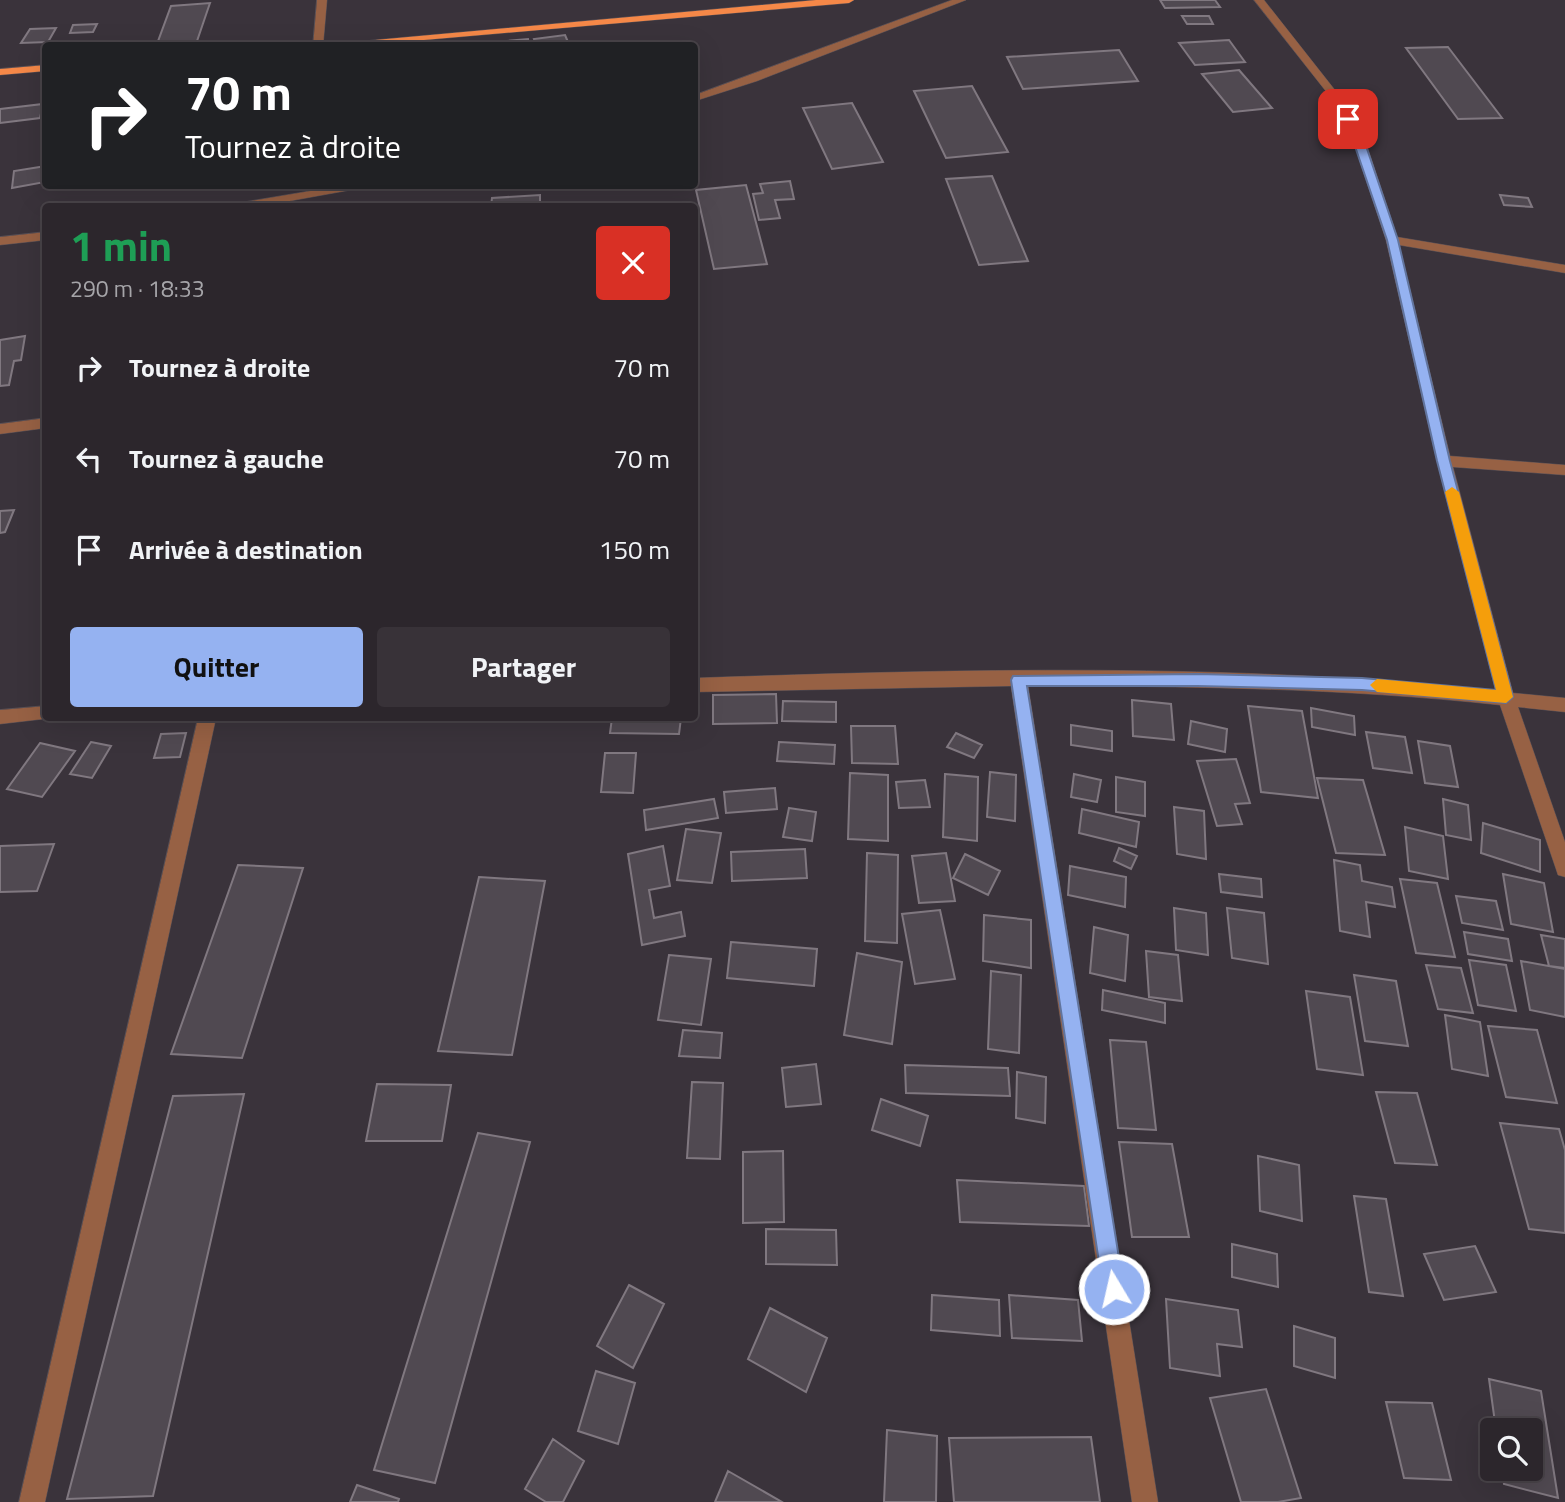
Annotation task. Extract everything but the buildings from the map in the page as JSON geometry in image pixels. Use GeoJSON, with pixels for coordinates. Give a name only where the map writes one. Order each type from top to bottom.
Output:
{"type":"FeatureCollection","features":[{"type":"Feature","properties":{"kind":"main road"},"geometry":{"type":"LineString","coordinates":[[352,42],[849,0]]}},
{"type":"Feature","properties":{"kind":"main road"},"geometry":{"type":"LineString","coordinates":[[0,72],[42,68]]}},
{"type":"Feature","properties":{"kind":"street"},"geometry":{"type":"LineString","coordinates":[[317,42],[322,0]]}},
{"type":"Feature","properties":{"kind":"street"},"geometry":{"type":"LineString","coordinates":[[698,97],[753,79],[961,0]]}},
{"type":"Feature","properties":{"kind":"street"},"geometry":{"type":"LineString","coordinates":[[1259,0],[1338,99],[1359,140],[1392,240],[1444,461],[1506,697],[1565,869]]}},
{"type":"Feature","properties":{"kind":"street"},"geometry":{"type":"LineString","coordinates":[[266,203],[343,189]]}},
{"type":"Feature","properties":{"kind":"street"},"geometry":{"type":"LineString","coordinates":[[0,241],[42,236]]}},
{"type":"Feature","properties":{"kind":"street"},"geometry":{"type":"LineString","coordinates":[[1392,240],[1565,268]]}},
{"type":"Feature","properties":{"kind":"street"},"geometry":{"type":"LineString","coordinates":[[0,429],[42,424]]}},
{"type":"Feature","properties":{"kind":"street"},"geometry":{"type":"LineString","coordinates":[[1444,461],[1565,470]]}},
{"type":"Feature","properties":{"kind":"street"},"geometry":{"type":"LineString","coordinates":[[1019,680],[1145,1502]]}},
{"type":"Feature","properties":{"kind":"street"},"geometry":{"type":"LineString","coordinates":[[698,685],[1197,680],[1362,684],[1565,705]]}},
{"type":"Feature","properties":{"kind":"street"},"geometry":{"type":"LineString","coordinates":[[0,717],[42,713]]}},
{"type":"Feature","properties":{"kind":"street"},"geometry":{"type":"LineString","coordinates":[[32,1502],[206,721]]}},
{"type":"Feature","properties":{"kind":"slow traffic"},"geometry":{"type":"LineString","coordinates":[[1377,685],[1506,697],[1452,492]]}},
{"type":"Feature","properties":{"kind":"route"},"geometry":{"type":"LineString","coordinates":[[1114,1289],[1019,680],[1362,684],[1506,697],[1444,461],[1392,240],[1359,140],[1348,119]]}}]}
